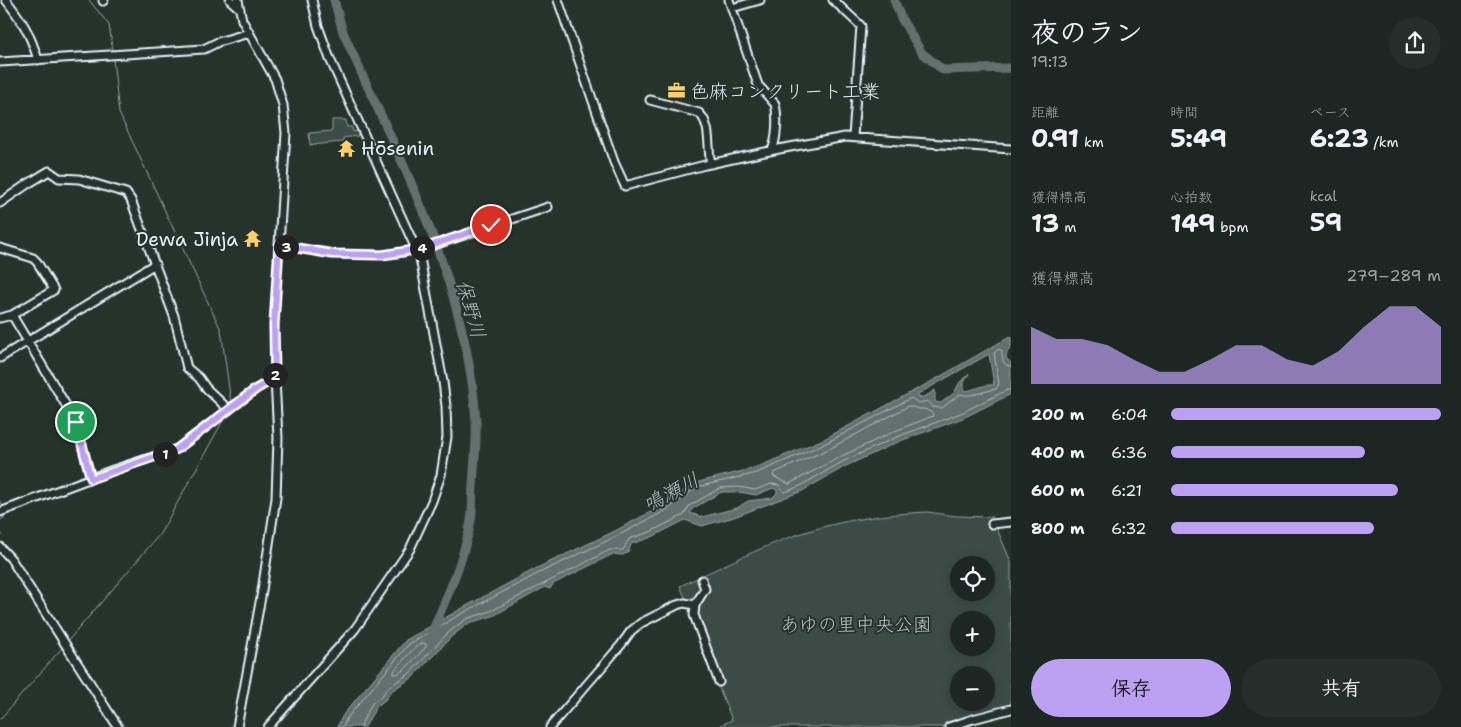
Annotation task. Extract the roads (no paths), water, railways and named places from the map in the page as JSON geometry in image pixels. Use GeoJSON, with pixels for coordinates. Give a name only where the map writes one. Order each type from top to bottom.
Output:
{"type":"FeatureCollection","features":[{"type":"Feature","properties":{"kind":"street"},"geometry":{"type":"LineString","coordinates":[[6,0],[31,36],[38,60]]}},
{"type":"Feature","properties":{"kind":"street"},"geometry":{"type":"LineString","coordinates":[[230,0],[240,10]]}},
{"type":"Feature","properties":{"kind":"street"},"geometry":{"type":"LineString","coordinates":[[237,727],[261,597],[276,498],[278,438],[274,325],[286,133],[283,104],[275,79],[242,20],[238,0]]}},
{"type":"Feature","properties":{"kind":"street"},"geometry":{"type":"LineString","coordinates":[[268,727],[355,629],[410,548],[432,501],[441,475],[447,437],[446,406],[420,258],[330,59],[318,26],[312,0]]}},
{"type":"Feature","properties":{"kind":"street"},"geometry":{"type":"LineString","coordinates":[[558,0],[614,162],[625,186],[710,164],[835,138],[853,137],[1011,149]]}},
{"type":"Feature","properties":{"kind":"street"},"geometry":{"type":"LineString","coordinates":[[729,0],[758,85],[775,104],[776,120],[772,150]]}},
{"type":"Feature","properties":{"kind":"street"},"geometry":{"type":"LineString","coordinates":[[732,8],[760,0]]}},
{"type":"Feature","properties":{"kind":"street"},"geometry":{"type":"LineString","coordinates":[[833,0],[861,26],[853,137]]}},
{"type":"Feature","properties":{"kind":"street"},"geometry":{"type":"LineString","coordinates":[[0,62],[204,49],[218,42],[249,33]]}},
{"type":"Feature","properties":{"kind":"street"},"geometry":{"type":"LineString","coordinates":[[650,100],[700,113],[703,116],[707,128],[710,164]]}},
{"type":"Feature","properties":{"kind":"street"},"geometry":{"type":"LineString","coordinates":[[0,203],[50,171],[59,178],[79,179],[126,192],[131,200],[174,316],[187,368],[230,409]]}},
{"type":"Feature","properties":{"kind":"street"},"geometry":{"type":"LineString","coordinates":[[279,245],[333,254],[382,255],[424,248],[548,207]]}},
{"type":"Feature","properties":{"kind":"street"},"geometry":{"type":"LineString","coordinates":[[0,248],[33,258],[54,290],[12,315],[0,318]]}},
{"type":"Feature","properties":{"kind":"street"},"geometry":{"type":"LineString","coordinates":[[0,358],[154,264]]}},
{"type":"Feature","properties":{"kind":"street"},"geometry":{"type":"LineString","coordinates":[[12,315],[76,422],[91,479]]}},
{"type":"Feature","properties":{"kind":"street"},"geometry":{"type":"LineString","coordinates":[[3,511],[177,449],[275,378]]}},
{"type":"Feature","properties":{"kind":"street"},"geometry":{"type":"LineString","coordinates":[[992,524],[1011,522]]}},
{"type":"Feature","properties":{"kind":"street"},"geometry":{"type":"LineString","coordinates":[[0,547],[11,559],[118,727]]}},
{"type":"Feature","properties":{"kind":"street"},"geometry":{"type":"LineString","coordinates":[[702,580],[705,589],[695,605],[695,621],[719,682]]}},
{"type":"Feature","properties":{"kind":"street"},"geometry":{"type":"LineString","coordinates":[[550,727],[636,626],[677,605],[684,603],[695,605]]}},
{"type":"Feature","properties":{"kind":"street"},"geometry":{"type":"LineString","coordinates":[[949,727],[973,718],[1011,709]]}},
{"type":"Feature","properties":{"kind":"water"},"geometry":{"type":"Polygon","coordinates":[[[1011,336],[1011,346],[1006,358],[1011,363],[1011,394],[963,418],[900,441],[846,466],[802,491],[734,517],[702,526],[685,520],[652,537],[631,544],[628,553],[622,555],[613,554],[553,584],[550,589],[545,587],[493,616],[469,623],[452,636],[412,678],[391,691],[386,699],[376,707],[365,727],[337,727],[343,715],[406,640],[537,568],[613,532],[662,506],[695,483],[755,468],[824,439],[1011,336]],[[989,354],[918,394],[919,398],[935,390],[935,402],[941,403],[954,393],[960,382],[969,374],[964,382],[964,389],[967,391],[987,385],[994,385],[989,354]],[[773,488],[756,495],[739,492],[721,492],[692,509],[690,513],[702,517],[737,508],[748,501],[772,498],[777,493],[777,490],[773,488]]]}},
{"type":"Feature","properties":{"kind":"waterway"},"geometry":{"type":"LineString","coordinates":[[89,0],[109,25],[113,52]]}},
{"type":"Feature","properties":{"kind":"waterway","name":"保野川"},"geometry":{"type":"LineString","coordinates":[[334,0],[343,32],[407,174],[445,270],[460,320],[470,370],[476,422],[471,520],[459,564],[431,634]]}},
{"type":"Feature","properties":{"kind":"waterway"},"geometry":{"type":"LineString","coordinates":[[894,0],[901,18],[922,53],[943,70],[1011,68]]}},
{"type":"Feature","properties":{"kind":"waterway"},"geometry":{"type":"LineString","coordinates":[[113,59],[119,113],[221,330],[231,403]]}},
{"type":"Feature","properties":{"kind":"waterway"},"geometry":{"type":"LineString","coordinates":[[67,642],[160,534],[225,417],[230,412]]}},
{"type":"Feature","properties":{"kind":"waterway"},"geometry":{"type":"LineString","coordinates":[[0,501],[3,507]]}},
{"type":"Feature","properties":{"kind":"waterway"},"geometry":{"type":"LineString","coordinates":[[0,520],[4,518],[4,513]]}},
{"type":"Feature","properties":{"kind":"waterway"},"geometry":{"type":"LineString","coordinates":[[0,530],[2,535],[0,538]]}},
{"type":"Feature","properties":{"kind":"waterway"},"geometry":{"type":"LineString","coordinates":[[0,719],[63,647]]}},
{"type":"Feature","properties":{"kind":"place","name":"色麻コンクリート工業"},"geometry":{"type":"Point","coordinates":[676,91]}},
{"type":"Feature","properties":{"kind":"place","name":"Hōsenin"},"geometry":{"type":"Point","coordinates":[347,148]}},
{"type":"Feature","properties":{"kind":"place","name":"Dewa Jinja"},"geometry":{"type":"Point","coordinates":[252,239]}},
{"type":"Feature","properties":{"kind":"water label","name":"鳴瀬川"},"geometry":{"type":"Point","coordinates":[671,492]}},
{"type":"Feature","properties":{"kind":"park label","name":"あゆの里中央公園"},"geometry":{"type":"Point","coordinates":[856,624]}}]}
